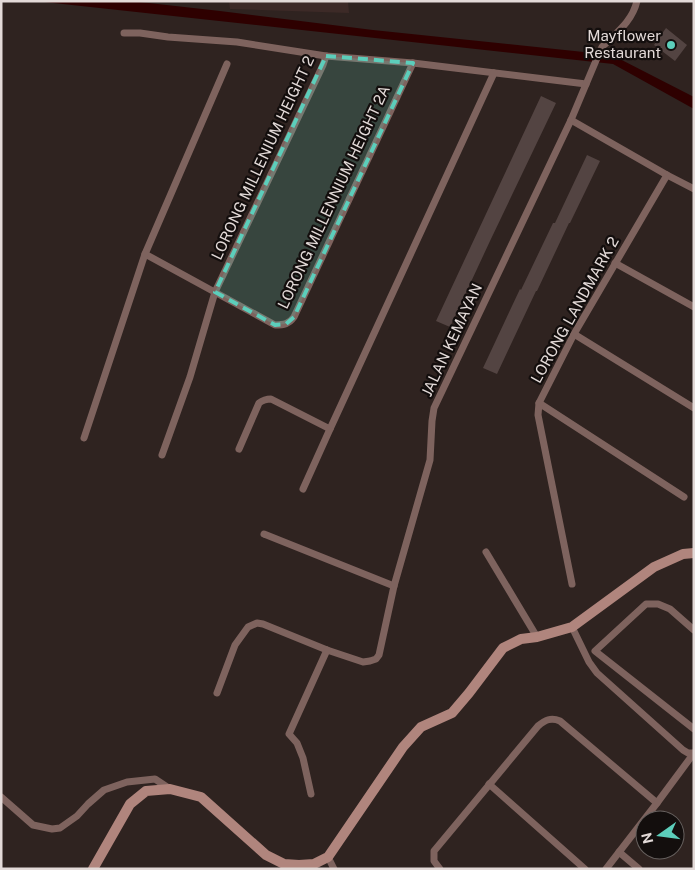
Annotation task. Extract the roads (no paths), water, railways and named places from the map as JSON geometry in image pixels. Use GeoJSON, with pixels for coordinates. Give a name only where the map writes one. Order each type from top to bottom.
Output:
{"type":"FeatureCollection","features":[{"type":"Feature","properties":{"kind":"main road"},"geometry":{"type":"LineString","coordinates":[[93,869],[130,804],[146,791],[170,789],[201,797],[266,855],[284,864],[300,867],[314,864],[328,857],[403,747],[421,727],[452,713],[503,648],[521,639],[537,638],[572,627],[654,567],[683,554],[694,553]]}},
{"type":"Feature","properties":{"kind":"street","name":"JALAN KEMAYAN"},"geometry":{"type":"LineString","coordinates":[[217,693],[235,645],[248,628],[257,623],[363,662],[376,659],[379,654],[394,586],[430,460],[434,408],[571,120],[600,51],[629,20],[637,1]]}},
{"type":"Feature","properties":{"kind":"street"},"geometry":{"type":"LineString","coordinates":[[124,33],[237,42],[326,56]]}},
{"type":"Feature","properties":{"kind":"street","name":"LORONG MILLENIUM HEIGHT 2"},"geometry":{"type":"LineString","coordinates":[[162,455],[190,377],[215,292],[323,66],[326,56],[413,63],[586,84]]}},
{"type":"Feature","properties":{"kind":"street","name":"LORONG MILLENNIUM HEIGHT 2A"},"geometry":{"type":"LineString","coordinates":[[215,292],[275,325],[290,322],[413,63]]}},
{"type":"Feature","properties":{"kind":"street"},"geometry":{"type":"LineString","coordinates":[[84,438],[144,254],[228,64]]}},
{"type":"Feature","properties":{"kind":"street"},"geometry":{"type":"LineString","coordinates":[[304,489],[494,73]]}},
{"type":"Feature","properties":{"kind":"street"},"geometry":{"type":"LineString","coordinates":[[571,120],[694,189]]}},
{"type":"Feature","properties":{"kind":"street","name":"LORONG LANDMARK 2"},"geometry":{"type":"LineString","coordinates":[[572,584],[538,415],[539,403],[574,334],[667,175]]}},
{"type":"Feature","properties":{"kind":"street"},"geometry":{"type":"LineString","coordinates":[[144,254],[215,292]]}},
{"type":"Feature","properties":{"kind":"street"},"geometry":{"type":"LineString","coordinates":[[616,263],[694,308]]}},
{"type":"Feature","properties":{"kind":"street"},"geometry":{"type":"LineString","coordinates":[[574,334],[694,408]]}},
{"type":"Feature","properties":{"kind":"street"},"geometry":{"type":"LineString","coordinates":[[240,449],[263,400],[271,399],[330,429]]}},
{"type":"Feature","properties":{"kind":"street"},"geometry":{"type":"LineString","coordinates":[[539,403],[684,497]]}},
{"type":"Feature","properties":{"kind":"street"},"geometry":{"type":"LineString","coordinates":[[264,534],[394,586]]}},
{"type":"Feature","properties":{"kind":"street"},"geometry":{"type":"LineString","coordinates":[[486,552],[537,638]]}},
{"type":"Feature","properties":{"kind":"street"},"geometry":{"type":"LineString","coordinates":[[694,630],[670,609],[658,604],[646,604],[595,651],[694,729]]}},
{"type":"Feature","properties":{"kind":"street"},"geometry":{"type":"LineString","coordinates":[[572,627],[589,662],[597,673],[683,750],[688,753],[694,753]]}},
{"type":"Feature","properties":{"kind":"street"},"geometry":{"type":"LineString","coordinates":[[311,794],[303,758],[297,743],[289,734],[327,650]]}},
{"type":"Feature","properties":{"kind":"street"},"geometry":{"type":"LineString","coordinates":[[440,869],[434,861],[434,851],[544,721],[554,718],[560,721],[658,803]]}},
{"type":"Feature","properties":{"kind":"street"},"geometry":{"type":"LineString","coordinates":[[606,869],[658,803],[694,753]]}},
{"type":"Feature","properties":{"kind":"street"},"geometry":{"type":"LineString","coordinates":[[1,798],[33,825],[52,829],[60,828],[78,816],[104,790],[127,782],[155,779],[170,789]]}},
{"type":"Feature","properties":{"kind":"street"},"geometry":{"type":"LineString","coordinates":[[490,784],[585,869]]}},
{"type":"Feature","properties":{"kind":"street"},"geometry":{"type":"LineString","coordinates":[[619,852],[639,869]]}},
{"type":"Feature","properties":{"kind":"street"},"geometry":{"type":"LineString","coordinates":[[328,857],[334,869]]}},
{"type":"Feature","properties":{"kind":"place","name":"Mayflower Restaurant"},"geometry":{"type":"Point","coordinates":[671,45]}}]}
